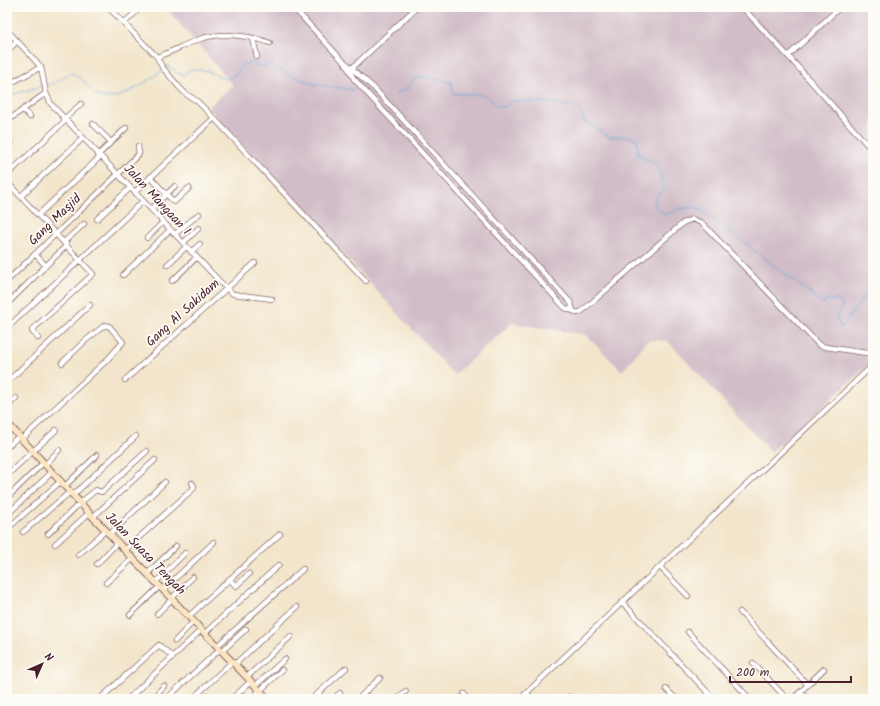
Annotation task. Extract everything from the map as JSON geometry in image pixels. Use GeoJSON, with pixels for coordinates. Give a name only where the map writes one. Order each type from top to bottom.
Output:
{"type":"FeatureCollection","features":[{"type":"Feature","properties":{"kind":"street"},"geometry":{"type":"LineString","coordinates":[[108,7],[157,56],[163,69],[186,94],[197,101],[214,118],[366,281]]}},
{"type":"Feature","properties":{"kind":"street"},"geometry":{"type":"LineString","coordinates":[[293,7],[345,63],[354,79],[565,308],[578,313],[582,311],[683,223],[692,219],[702,223],[819,345],[873,354]]}},
{"type":"Feature","properties":{"kind":"street"},"geometry":{"type":"LineString","coordinates":[[350,70],[417,7]]}},
{"type":"Feature","properties":{"kind":"street"},"geometry":{"type":"LineString","coordinates":[[742,7],[788,56],[873,152]]}},
{"type":"Feature","properties":{"kind":"street"},"geometry":{"type":"LineString","coordinates":[[788,56],[840,7]]}},
{"type":"Feature","properties":{"kind":"street"},"geometry":{"type":"LineString","coordinates":[[124,23],[137,11]]}},
{"type":"Feature","properties":{"kind":"street"},"geometry":{"type":"LineString","coordinates":[[7,30],[41,67],[7,85]]}},
{"type":"Feature","properties":{"kind":"street"},"geometry":{"type":"LineString","coordinates":[[157,56],[169,53],[200,39],[221,35],[253,38],[270,43]]}},
{"type":"Feature","properties":{"kind":"street"},"geometry":{"type":"LineString","coordinates":[[253,38],[257,57]]}},
{"type":"Feature","properties":{"kind":"street"},"geometry":{"type":"LineString","coordinates":[[7,52],[17,41]]}},
{"type":"Feature","properties":{"kind":"street","name":"Jalan Mangaan I"},"geometry":{"type":"LineString","coordinates":[[41,67],[45,89],[51,104],[99,156],[144,201],[196,258],[233,294],[272,299]]}},
{"type":"Feature","properties":{"kind":"street"},"geometry":{"type":"LineString","coordinates":[[350,70],[374,88],[566,297],[571,303],[573,311]]}},
{"type":"Feature","properties":{"kind":"street"},"geometry":{"type":"LineString","coordinates":[[7,121],[45,89]]}},
{"type":"Feature","properties":{"kind":"street"},"geometry":{"type":"LineString","coordinates":[[7,175],[81,104]]}},
{"type":"Feature","properties":{"kind":"street"},"geometry":{"type":"LineString","coordinates":[[23,109],[30,117]]}},
{"type":"Feature","properties":{"kind":"street"},"geometry":{"type":"LineString","coordinates":[[134,192],[214,118]]}},
{"type":"Feature","properties":{"kind":"street"},"geometry":{"type":"LineString","coordinates":[[94,124],[111,142]]}},
{"type":"Feature","properties":{"kind":"street"},"geometry":{"type":"LineString","coordinates":[[38,215],[126,128]]}},
{"type":"Feature","properties":{"kind":"street"},"geometry":{"type":"LineString","coordinates":[[21,196],[83,138]]}},
{"type":"Feature","properties":{"kind":"street","name":"Gang Masjid"},"geometry":{"type":"LineString","coordinates":[[7,281],[139,154],[138,146]]}},
{"type":"Feature","properties":{"kind":"street"},"geometry":{"type":"LineString","coordinates":[[150,178],[175,202],[189,188]]}},
{"type":"Feature","properties":{"kind":"street"},"geometry":{"type":"LineString","coordinates":[[7,182],[66,243],[93,274],[32,330],[38,338]]}},
{"type":"Feature","properties":{"kind":"street"},"geometry":{"type":"LineString","coordinates":[[151,209],[175,186]]}},
{"type":"Feature","properties":{"kind":"street"},"geometry":{"type":"LineString","coordinates":[[97,219],[130,188]]}},
{"type":"Feature","properties":{"kind":"street"},"geometry":{"type":"LineString","coordinates":[[7,328],[144,201]]}},
{"type":"Feature","properties":{"kind":"street"},"geometry":{"type":"LineString","coordinates":[[175,234],[198,214]]}},
{"type":"Feature","properties":{"kind":"street"},"geometry":{"type":"LineString","coordinates":[[147,238],[163,222]]}},
{"type":"Feature","properties":{"kind":"street"},"geometry":{"type":"LineString","coordinates":[[7,304],[46,266],[84,224]]}},
{"type":"Feature","properties":{"kind":"street"},"geometry":{"type":"LineString","coordinates":[[167,265],[199,228]]}},
{"type":"Feature","properties":{"kind":"street"},"geometry":{"type":"LineString","coordinates":[[123,275],[170,230]]}},
{"type":"Feature","properties":{"kind":"street"},"geometry":{"type":"LineString","coordinates":[[191,252],[200,244]]}},
{"type":"Feature","properties":{"kind":"street"},"geometry":{"type":"LineString","coordinates":[[35,254],[46,266]]}},
{"type":"Feature","properties":{"kind":"street"},"geometry":{"type":"LineString","coordinates":[[172,281],[196,258]]}},
{"type":"Feature","properties":{"kind":"street","name":"Gang Al Sakidam"},"geometry":{"type":"LineString","coordinates":[[125,380],[255,263]]}},
{"type":"Feature","properties":{"kind":"street"},"geometry":{"type":"LineString","coordinates":[[7,382],[90,305]]}},
{"type":"Feature","properties":{"kind":"street"},"geometry":{"type":"LineString","coordinates":[[7,447],[20,438],[108,359],[122,345],[123,342],[109,326],[105,325],[85,340],[62,363]]}},
{"type":"Feature","properties":{"kind":"street"},"geometry":{"type":"LineString","coordinates":[[520,699],[873,365]]}},
{"type":"Feature","properties":{"kind":"street"},"geometry":{"type":"LineString","coordinates":[[7,407],[16,398]]}},
{"type":"Feature","properties":{"kind":"street","name":"Jalan Suasa Tengah"},"geometry":{"type":"LineString","coordinates":[[7,423],[91,515],[268,699]]}},
{"type":"Feature","properties":{"kind":"street"},"geometry":{"type":"LineString","coordinates":[[7,475],[56,430]]}},
{"type":"Feature","properties":{"kind":"street"},"geometry":{"type":"LineString","coordinates":[[23,532],[72,493],[136,436]]}},
{"type":"Feature","properties":{"kind":"street"},"geometry":{"type":"LineString","coordinates":[[7,498],[59,450]]}},
{"type":"Feature","properties":{"kind":"street"},"geometry":{"type":"LineString","coordinates":[[48,534],[80,503],[96,490],[101,492],[103,491],[147,451]]}},
{"type":"Feature","properties":{"kind":"street"},"geometry":{"type":"LineString","coordinates":[[7,529],[97,455]]}},
{"type":"Feature","properties":{"kind":"street"},"geometry":{"type":"LineString","coordinates":[[55,544],[155,460]]}},
{"type":"Feature","properties":{"kind":"street"},"geometry":{"type":"LineString","coordinates":[[10,511],[52,472]]}},
{"type":"Feature","properties":{"kind":"street"},"geometry":{"type":"LineString","coordinates":[[78,555],[108,532],[165,482]]}},
{"type":"Feature","properties":{"kind":"street"},"geometry":{"type":"LineString","coordinates":[[126,550],[194,488],[192,484]]}},
{"type":"Feature","properties":{"kind":"street"},"geometry":{"type":"LineString","coordinates":[[189,616],[280,534]]}},
{"type":"Feature","properties":{"kind":"street"},"geometry":{"type":"LineString","coordinates":[[97,564],[118,542]]}},
{"type":"Feature","properties":{"kind":"street"},"geometry":{"type":"LineString","coordinates":[[130,615],[160,586],[214,542]]}},
{"type":"Feature","properties":{"kind":"street"},"geometry":{"type":"LineString","coordinates":[[148,574],[176,546]]}},
{"type":"Feature","properties":{"kind":"street"},"geometry":{"type":"LineString","coordinates":[[160,586],[185,553]]}},
{"type":"Feature","properties":{"kind":"street"},"geometry":{"type":"LineString","coordinates":[[106,583],[133,558]]}},
{"type":"Feature","properties":{"kind":"street"},"geometry":{"type":"LineString","coordinates":[[128,699],[173,657],[279,565]]}},
{"type":"Feature","properties":{"kind":"street"},"geometry":{"type":"LineString","coordinates":[[660,567],[688,596]]}},
{"type":"Feature","properties":{"kind":"street"},"geometry":{"type":"LineString","coordinates":[[166,699],[303,569]]}},
{"type":"Feature","properties":{"kind":"street"},"geometry":{"type":"LineString","coordinates":[[229,579],[236,586],[249,574]]}},
{"type":"Feature","properties":{"kind":"street"},"geometry":{"type":"LineString","coordinates":[[158,614],[193,577]]}},
{"type":"Feature","properties":{"kind":"street"},"geometry":{"type":"LineString","coordinates":[[623,603],[714,699]]}},
{"type":"Feature","properties":{"kind":"street"},"geometry":{"type":"LineString","coordinates":[[192,699],[297,607]]}},
{"type":"Feature","properties":{"kind":"street"},"geometry":{"type":"LineString","coordinates":[[740,612],[808,685]]}},
{"type":"Feature","properties":{"kind":"street"},"geometry":{"type":"LineString","coordinates":[[175,641],[194,621]]}},
{"type":"Feature","properties":{"kind":"street"},"geometry":{"type":"LineString","coordinates":[[220,648],[246,629]]}},
{"type":"Feature","properties":{"kind":"street"},"geometry":{"type":"LineString","coordinates":[[688,632],[750,699]]}},
{"type":"Feature","properties":{"kind":"street"},"geometry":{"type":"LineString","coordinates":[[251,699],[253,684],[292,636]]}},
{"type":"Feature","properties":{"kind":"street"},"geometry":{"type":"LineString","coordinates":[[100,699],[159,645],[173,657]]}},
{"type":"Feature","properties":{"kind":"street"},"geometry":{"type":"LineString","coordinates":[[232,699],[285,659]]}},
{"type":"Feature","properties":{"kind":"street"},"geometry":{"type":"LineString","coordinates":[[753,663],[787,699]]}},
{"type":"Feature","properties":{"kind":"street"},"geometry":{"type":"LineString","coordinates":[[312,699],[346,668]]}},
{"type":"Feature","properties":{"kind":"street"},"geometry":{"type":"LineString","coordinates":[[253,684],[282,670]]}},
{"type":"Feature","properties":{"kind":"street"},"geometry":{"type":"LineString","coordinates":[[793,699],[824,670]]}},
{"type":"Feature","properties":{"kind":"street"},"geometry":{"type":"LineString","coordinates":[[358,699],[380,678]]}},
{"type":"Feature","properties":{"kind":"street"},"geometry":{"type":"LineString","coordinates":[[152,699],[164,686]]}},
{"type":"Feature","properties":{"kind":"street"},"geometry":{"type":"LineString","coordinates":[[666,689],[676,699]]}},
{"type":"Feature","properties":{"kind":"street"},"geometry":{"type":"LineString","coordinates":[[396,699],[406,690]]}},
{"type":"Feature","properties":{"kind":"street"},"geometry":{"type":"LineString","coordinates":[[199,692],[206,699],[208,696],[212,699]]}},
{"type":"Feature","properties":{"kind":"street"},"geometry":{"type":"LineString","coordinates":[[801,692],[808,699]]}},
{"type":"Feature","properties":{"kind":"street"},"geometry":{"type":"LineString","coordinates":[[333,699],[340,693]]}},
{"type":"Feature","properties":{"kind":"street"},"geometry":{"type":"LineString","coordinates":[[527,693],[532,699]]}},
{"type":"Feature","properties":{"kind":"street"},"geometry":{"type":"LineString","coordinates":[[464,694],[469,699]]}},
{"type":"Feature","properties":{"kind":"shaded area"},"geometry":{"type":"Polygon","coordinates":[[[165,7],[873,7],[873,368],[867,367],[771,452],[668,341],[648,340],[622,371],[586,335],[512,323],[454,375],[208,107],[233,85],[165,7]]]}},
{"type":"Feature","properties":{"kind":"waterway"},"geometry":{"type":"LineString","coordinates":[[166,67],[168,66],[179,74],[183,75],[191,69],[208,71],[225,79],[236,75],[243,65],[250,62],[261,67],[269,64],[288,74],[313,84],[353,90]]}},
{"type":"Feature","properties":{"kind":"waterway"},"geometry":{"type":"LineString","coordinates":[[46,85],[55,83],[71,73],[84,81],[95,94],[102,97],[111,98],[130,92],[162,71]]}},
{"type":"Feature","properties":{"kind":"waterway"},"geometry":{"type":"LineString","coordinates":[[396,94],[410,86],[413,80],[427,77],[451,82],[453,93],[485,96],[495,105],[500,107],[505,107],[511,101],[558,103],[581,109],[583,121],[610,137],[620,136],[637,138],[638,155],[658,165],[663,189],[654,203],[657,209],[666,215],[678,209],[696,207],[824,304],[826,300],[837,300],[843,304],[836,317],[841,328],[873,284]]}},
{"type":"Feature","properties":{"kind":"waterway"},"geometry":{"type":"LineString","coordinates":[[7,96],[43,86]]}}]}
